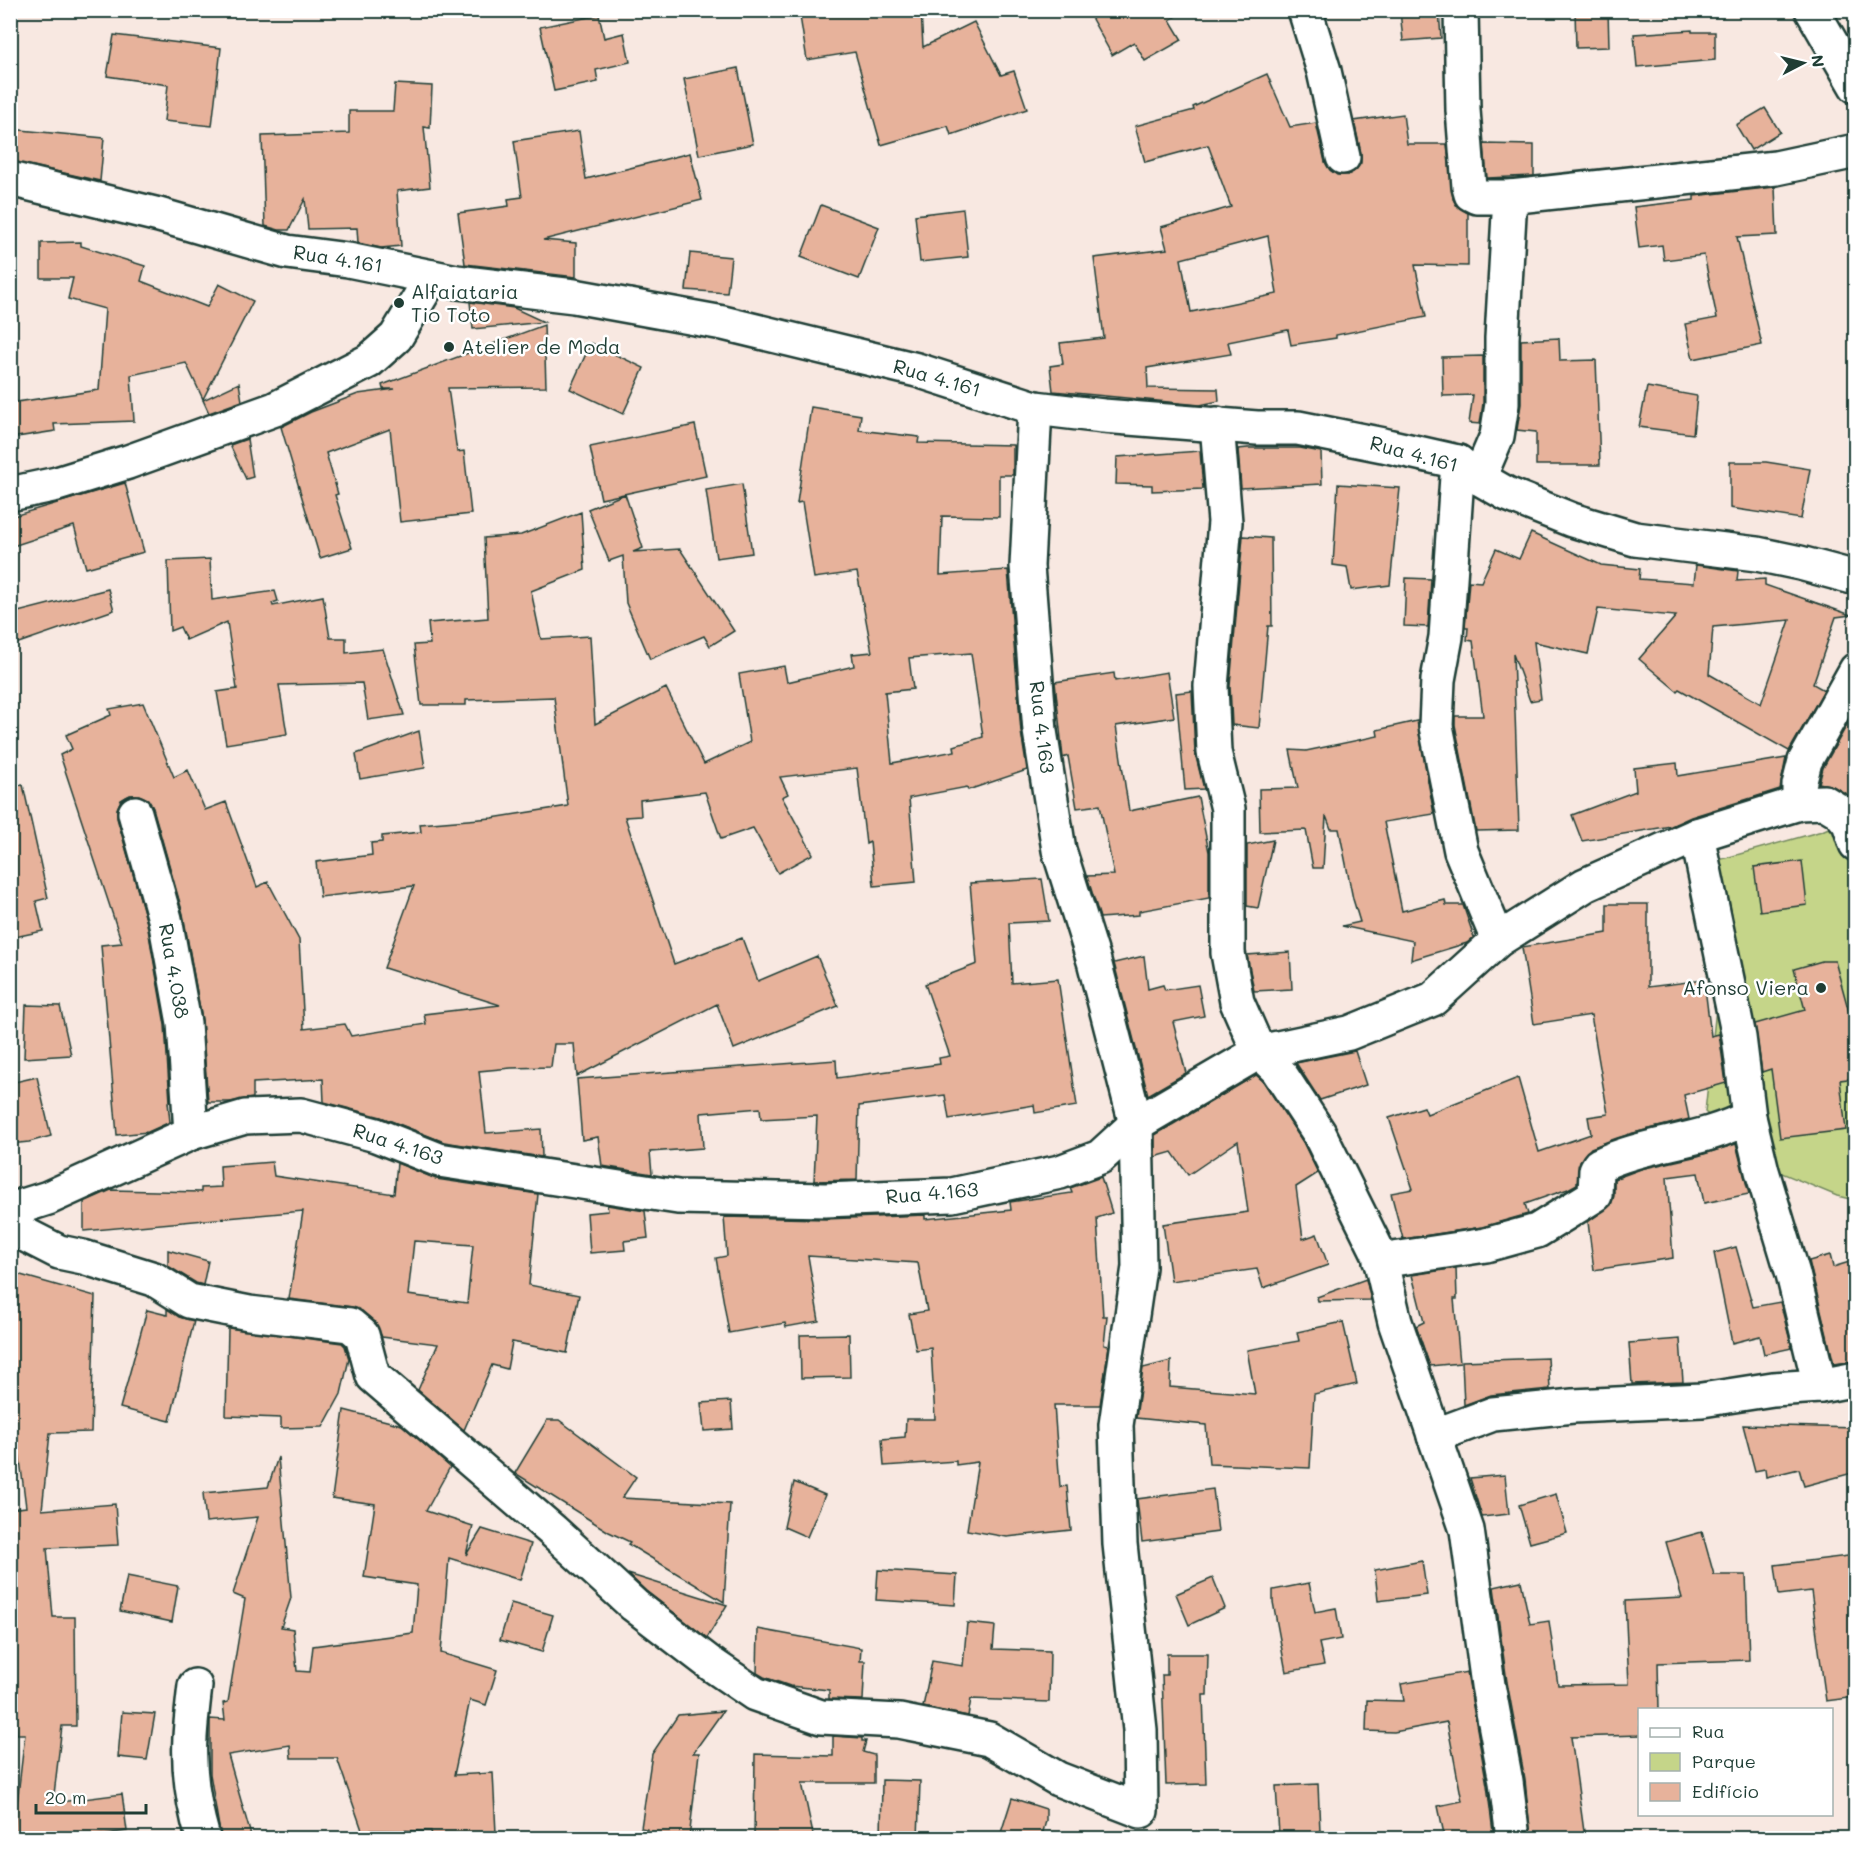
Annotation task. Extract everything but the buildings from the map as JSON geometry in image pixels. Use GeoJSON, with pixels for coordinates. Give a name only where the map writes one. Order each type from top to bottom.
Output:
{"type":"FeatureCollection","features":[{"type":"Feature","properties":{"kind":"street"},"geometry":{"type":"LineString","coordinates":[[1305,10],[1324,71],[1342,157]]}},
{"type":"Feature","properties":{"kind":"street"},"geometry":{"type":"LineString","coordinates":[[1461,10],[1463,110],[1469,187],[1471,194],[1477,197],[1510,197],[1776,168],[1856,151]]}},
{"type":"Feature","properties":{"kind":"street"},"geometry":{"type":"LineString","coordinates":[[1812,10],[1856,86]]}},
{"type":"Feature","properties":{"kind":"street","name":"Rua 4.161"},"geometry":{"type":"LineString","coordinates":[[10,179],[159,216],[286,252],[348,260],[457,282],[574,296],[723,322],[917,370],[1035,408],[1103,416],[1257,428],[1298,428],[1469,470],[1507,494],[1572,520],[1635,539],[1757,554],[1856,578]]}},
{"type":"Feature","properties":{"kind":"street"},"geometry":{"type":"LineString","coordinates":[[1498,940],[1461,851],[1436,726],[1438,680],[1469,470],[1497,436],[1502,404],[1502,338],[1510,197]]}},
{"type":"Feature","properties":{"kind":"street"},"geometry":{"type":"LineString","coordinates":[[10,494],[57,484],[128,462],[275,409],[369,361],[396,337],[432,277]]}},
{"type":"Feature","properties":{"kind":"street","name":"Rua 4.163"},"geometry":{"type":"LineString","coordinates":[[10,1210],[48,1198],[191,1132],[245,1117],[301,1115],[376,1135],[439,1160],[678,1197],[825,1200],[952,1195],[1060,1172],[1100,1157],[1136,1125],[1094,961],[1059,850],[1040,731],[1027,566],[1035,408]]}},
{"type":"Feature","properties":{"kind":"street"},"geometry":{"type":"LineString","coordinates":[[1217,424],[1225,522],[1211,686],[1214,752],[1228,809],[1228,953],[1237,1002],[1259,1052],[1277,1069],[1319,1133],[1380,1261],[1395,1322],[1467,1530],[1488,1685],[1506,1782],[1513,1839]]}},
{"type":"Feature","properties":{"kind":"street"},"geometry":{"type":"LineString","coordinates":[[1799,803],[1799,785],[1805,761],[1856,670]]}},
{"type":"Feature","properties":{"kind":"street"},"geometry":{"type":"LineString","coordinates":[[10,1227],[59,1252],[154,1279],[189,1301],[249,1313],[350,1325],[362,1335],[373,1376],[553,1531],[634,1605],[711,1664],[755,1694],[821,1717],[899,1721],[989,1738],[1058,1779],[1141,1811],[1140,1730],[1120,1544],[1116,1425],[1139,1267],[1136,1125],[1259,1052],[1349,1033],[1433,999],[1498,940],[1585,885],[1697,835],[1799,803],[1824,802],[1839,811],[1849,823],[1856,844]]}},
{"type":"Feature","properties":{"kind":"street","name":"Rua 4.038"},"geometry":{"type":"LineString","coordinates":[[135,813],[165,919],[184,1023],[191,1132]]}},
{"type":"Feature","properties":{"kind":"street"},"geometry":{"type":"LineString","coordinates":[[1697,835],[1739,1037],[1749,1117],[1762,1171],[1793,1274],[1820,1386]]}},
{"type":"Feature","properties":{"kind":"street"},"geometry":{"type":"LineString","coordinates":[[1380,1261],[1486,1245],[1537,1231],[1595,1195],[1596,1170],[1599,1165],[1643,1150],[1732,1126],[1749,1117]]}},
{"type":"Feature","properties":{"kind":"street"},"geometry":{"type":"LineString","coordinates":[[1434,1436],[1493,1414],[1562,1407],[1702,1400],[1773,1389],[1820,1386],[1856,1379]]}},
{"type":"Feature","properties":{"kind":"street"},"geometry":{"type":"LineString","coordinates":[[195,1686],[190,1739],[191,1779],[203,1839]]}},
{"type":"Feature","properties":{"kind":"green space"},"geometry":{"type":"Polygon","coordinates":[[[1855,816],[1855,1200],[1837,1196],[1765,1166],[1705,1112],[1721,962],[1732,914],[1715,861],[1822,831],[1855,816]]]}},
{"type":"Feature","properties":{"kind":"place","name":"Alfaiataria Tio Toto"},"geometry":{"type":"Point","coordinates":[399,303]}},
{"type":"Feature","properties":{"kind":"place","name":"Atelier de Moda"},"geometry":{"type":"Point","coordinates":[449,347]}},
{"type":"Feature","properties":{"kind":"place","name":"Afonso Viera"},"geometry":{"type":"Point","coordinates":[1821,988]}}]}
